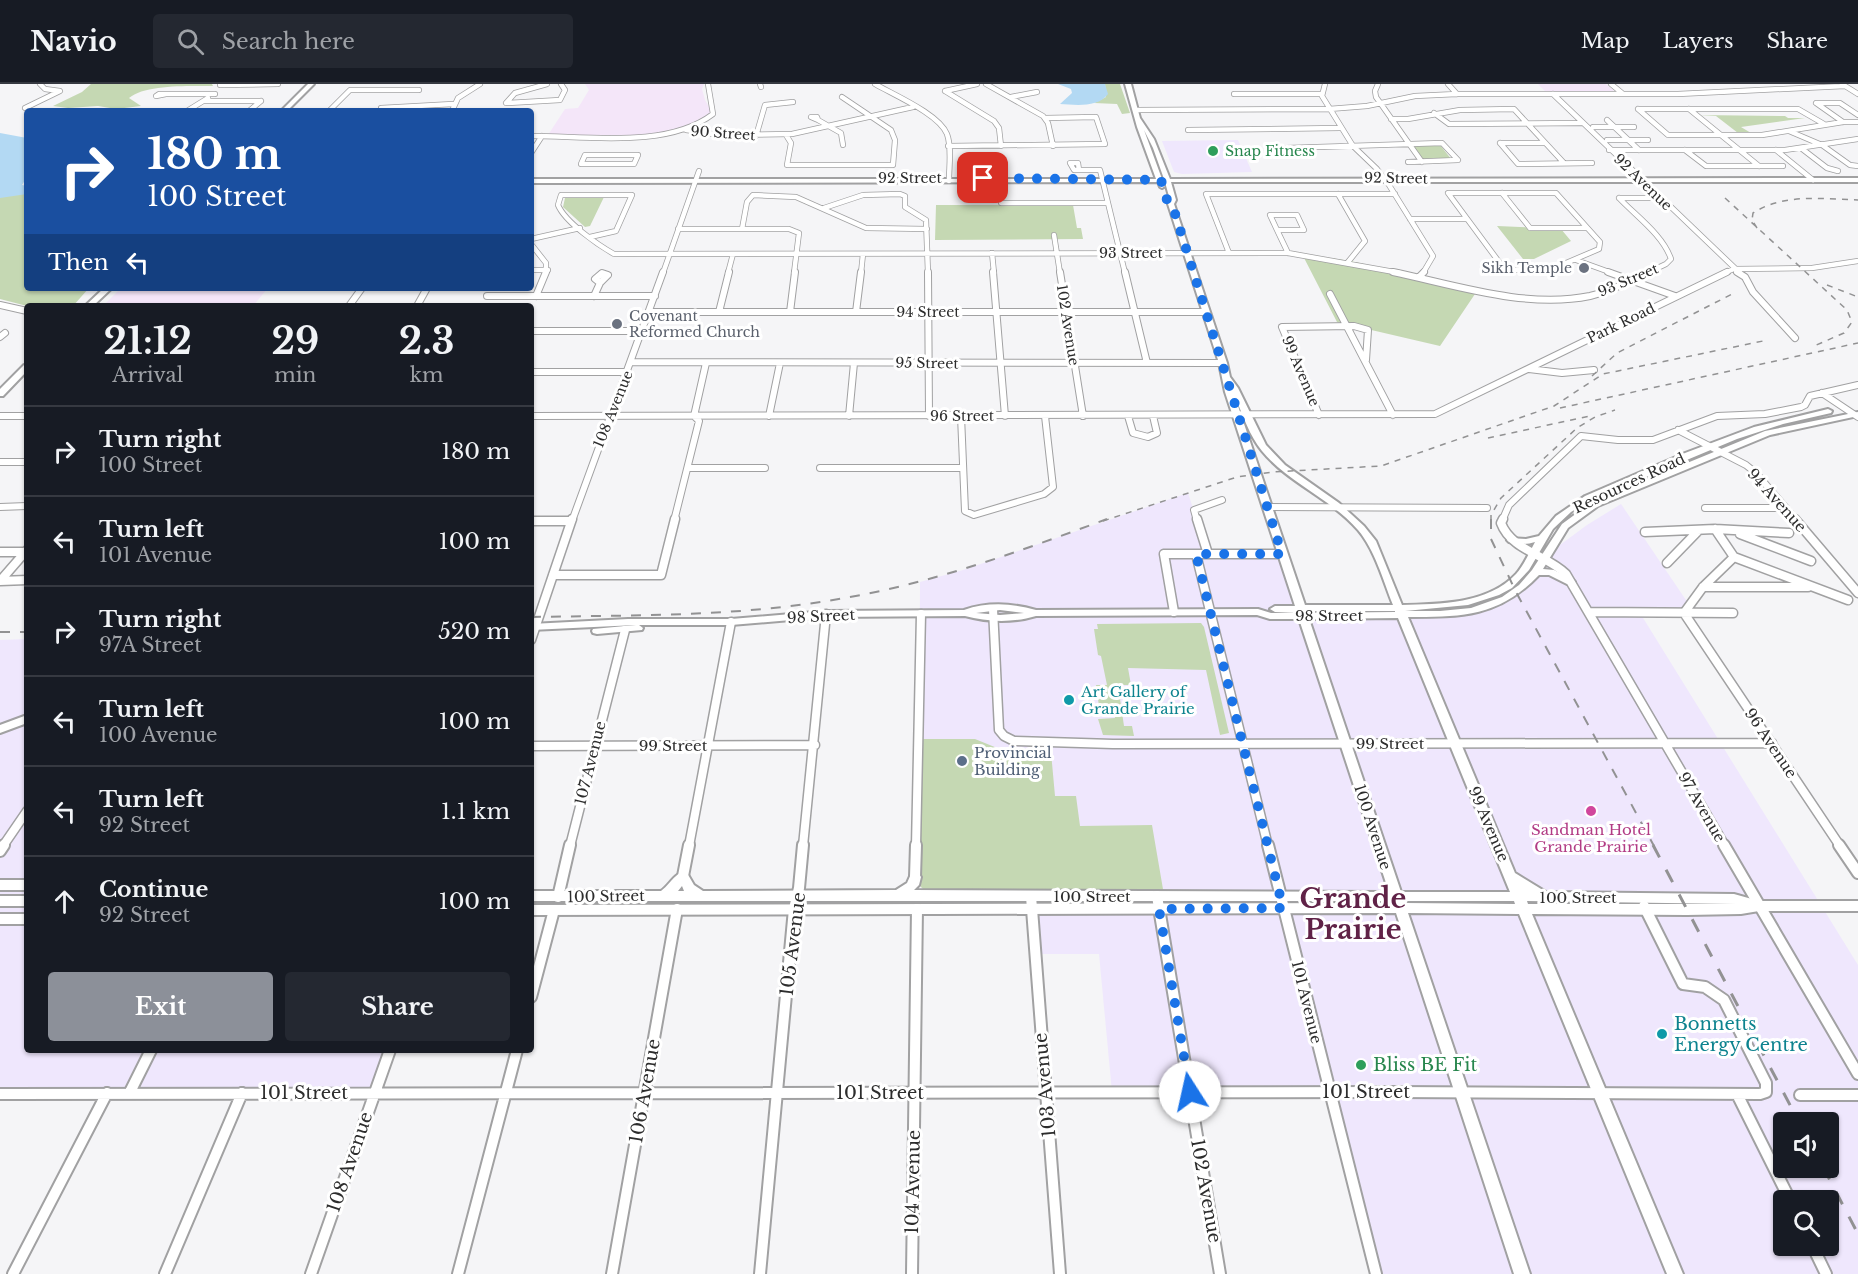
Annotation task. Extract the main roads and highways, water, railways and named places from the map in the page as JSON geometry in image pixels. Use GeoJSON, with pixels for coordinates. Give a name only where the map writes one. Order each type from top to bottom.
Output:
{"type":"FeatureCollection","features":[{"type":"Feature","properties":{"kind":"main road"},"geometry":{"type":"LineString","coordinates":[[287,108],[311,84]]}},
{"type":"Feature","properties":{"kind":"main road","name":"100 Avenue"},"geometry":{"type":"LineString","coordinates":[[1128,84],[1136,111],[1163,179],[1167,200],[1172,204]]}},
{"type":"Feature","properties":{"kind":"main road","name":"100 Avenue"},"geometry":{"type":"LineString","coordinates":[[1140,120],[1152,137],[1164,169],[1163,179],[1169,188],[1187,253],[1228,379],[1229,392],[1522,1274]]}},
{"type":"Feature","properties":{"kind":"main road"},"geometry":{"type":"LineString","coordinates":[[1164,169],[1173,174],[1193,178]]}},
{"type":"Feature","properties":{"kind":"main road","name":"92 Street"},"geometry":{"type":"LineString","coordinates":[[534,180],[697,177],[1858,180]]}},
{"type":"Feature","properties":{"kind":"main road","name":"92 Street"},"geometry":{"type":"LineString","coordinates":[[949,179],[998,181],[1102,179]]}},
{"type":"Feature","properties":{"kind":"main road","name":"92 Street"},"geometry":{"type":"LineString","coordinates":[[1163,179],[1384,179]]}},
{"type":"Feature","properties":{"kind":"main road"},"geometry":{"type":"LineString","coordinates":[[1169,188],[1181,180]]}},
{"type":"Feature","properties":{"kind":"main road"},"geometry":{"type":"LineString","coordinates":[[84,303],[97,291]]}},
{"type":"Feature","properties":{"kind":"main road"},"geometry":{"type":"LineString","coordinates":[[92,303],[105,291]]}},
{"type":"Feature","properties":{"kind":"main road"},"geometry":{"type":"LineString","coordinates":[[0,384],[24,361]]}},
{"type":"Feature","properties":{"kind":"main road"},"geometry":{"type":"LineString","coordinates":[[0,394],[24,370]]}},
{"type":"Feature","properties":{"kind":"main road","name":"100 Avenue"},"geometry":{"type":"LineString","coordinates":[[1228,379],[1239,394],[1248,416]]}},
{"type":"Feature","properties":{"kind":"main road","name":"Resources Road"},"geometry":{"type":"LineString","coordinates":[[1400,611],[1464,603],[1492,595],[1522,576],[1542,538],[1560,516],[1582,502],[1709,446],[1778,422],[1845,409],[1857,413]]}},
{"type":"Feature","properties":{"kind":"main road","name":"Resources Road"},"geometry":{"type":"LineString","coordinates":[[1400,611],[1458,613],[1489,606],[1516,592],[1536,572],[1565,526],[1586,509],[1768,433],[1857,413]]}},
{"type":"Feature","properties":{"kind":"main road","name":"99 Avenue"},"geometry":{"type":"LineString","coordinates":[[1248,416],[1255,436],[1269,454],[1288,471],[1342,508],[1357,521],[1371,541],[1674,1274]]}},
{"type":"Feature","properties":{"kind":"main road"},"geometry":{"type":"LineString","coordinates":[[1512,540],[1526,542],[1542,538]]}},
{"type":"Feature","properties":{"kind":"main road"},"geometry":{"type":"LineString","coordinates":[[1536,572],[1551,572],[1570,582]]}},
{"type":"Feature","properties":{"kind":"main road","name":"98 Street"},"geometry":{"type":"LineString","coordinates":[[534,632],[625,630],[677,624],[826,614],[965,613],[974,616],[994,613],[1025,617],[1035,613],[1258,612],[1270,616],[1303,612],[1400,611]]}},
{"type":"Feature","properties":{"kind":"main road","name":"98 Street"},"geometry":{"type":"LineString","coordinates":[[534,632],[628,622],[677,624]]}},
{"type":"Feature","properties":{"kind":"main road"},"geometry":{"type":"LineString","coordinates":[[0,729],[24,720]]}},
{"type":"Feature","properties":{"kind":"main road"},"geometry":{"type":"LineString","coordinates":[[1510,875],[1546,897]]}},
{"type":"Feature","properties":{"kind":"main road"},"geometry":{"type":"LineString","coordinates":[[663,895],[672,890],[683,876],[689,888],[702,895]]}},
{"type":"Feature","properties":{"kind":"main road"},"geometry":{"type":"LineString","coordinates":[[899,895],[913,885],[915,877],[919,886],[931,895]]}},
{"type":"Feature","properties":{"kind":"main road"},"geometry":{"type":"LineString","coordinates":[[917,909],[924,903],[952,900],[963,895]]}},
{"type":"Feature","properties":{"kind":"main road","name":"100 Street"},"geometry":{"type":"LineString","coordinates":[[534,896],[1157,896],[1282,902],[1642,903]]}},
{"type":"Feature","properties":{"kind":"main road"},"geometry":{"type":"LineString","coordinates":[[677,909],[687,902],[724,901],[738,896]]}},
{"type":"Feature","properties":{"kind":"main road","name":"100 Street"},"geometry":{"type":"LineString","coordinates":[[1522,903],[1546,897],[1741,909],[1760,906],[1858,906]]}},
{"type":"Feature","properties":{"kind":"main road"},"geometry":{"type":"LineString","coordinates":[[0,901],[24,901]]}},
{"type":"Feature","properties":{"kind":"main road","name":"100 Street"},"geometry":{"type":"LineString","coordinates":[[534,910],[1159,909],[1282,902]]}},
{"type":"Feature","properties":{"kind":"water"},"geometry":{"type":"Polygon","coordinates":[[[1058,84],[1105,84],[1108,94],[1092,104],[1060,104],[1072,93],[1071,89],[1058,84]]]}},
{"type":"Feature","properties":{"kind":"water"},"geometry":{"type":"Polygon","coordinates":[[[0,133],[24,137],[24,182],[22,185],[24,185],[24,194],[0,198],[0,133]]]}},
{"type":"Feature","properties":{"kind":"railway"},"geometry":{"type":"LineString","coordinates":[[1725,198],[1756,227]]}},
{"type":"Feature","properties":{"kind":"railway"},"geometry":{"type":"LineString","coordinates":[[1756,227],[1752,220],[1753,213],[1778,202],[1818,198],[1858,200]]}},
{"type":"Feature","properties":{"kind":"railway"},"geometry":{"type":"LineString","coordinates":[[1756,227],[1847,310],[1852,322],[1844,333],[1814,346]]}},
{"type":"Feature","properties":{"kind":"railway"},"geometry":{"type":"LineString","coordinates":[[1827,285],[1858,297]]}},
{"type":"Feature","properties":{"kind":"railway"},"geometry":{"type":"LineString","coordinates":[[1592,376],[1617,353],[1734,293]]}},
{"type":"Feature","properties":{"kind":"railway"},"geometry":{"type":"LineString","coordinates":[[1103,521],[1237,477],[1273,472],[1381,466],[1554,406],[1603,374],[1763,341]]}},
{"type":"Feature","properties":{"kind":"railway"},"geometry":{"type":"LineString","coordinates":[[1560,408],[1858,343]]}},
{"type":"Feature","properties":{"kind":"railway"},"geometry":{"type":"LineString","coordinates":[[1615,410],[1595,417],[1577,428],[1501,498],[1491,515],[1491,539],[1516,592],[1654,846]]}},
{"type":"Feature","properties":{"kind":"railway"},"geometry":{"type":"LineString","coordinates":[[1488,438],[1590,416]]}},
{"type":"Feature","properties":{"kind":"railway"},"geometry":{"type":"LineString","coordinates":[[534,617],[731,612],[810,604],[883,590],[948,573],[1107,519]]}},
{"type":"Feature","properties":{"kind":"railway"},"geometry":{"type":"LineString","coordinates":[[0,632],[24,632]]}},
{"type":"Feature","properties":{"kind":"railway"},"geometry":{"type":"LineString","coordinates":[[1653,845],[1794,1112]]}},
{"type":"Feature","properties":{"kind":"railway"},"geometry":{"type":"LineString","coordinates":[[1829,1178],[1858,1234]]}},
{"type":"Feature","properties":{"kind":"place","name":"Snap Fitness"},"geometry":{"type":"Point","coordinates":[1213,151]}},
{"type":"Feature","properties":{"kind":"place","name":"Sikh Temple"},"geometry":{"type":"Point","coordinates":[1584,268]}},
{"type":"Feature","properties":{"kind":"place","name":"Covenant Reformed Church"},"geometry":{"type":"Point","coordinates":[617,324]}},
{"type":"Feature","properties":{"kind":"place","name":"Art Gallery of Grande Prairie"},"geometry":{"type":"Point","coordinates":[1069,700]}},
{"type":"Feature","properties":{"kind":"place","name":"Provincial Building"},"geometry":{"type":"Point","coordinates":[962,761]}},
{"type":"Feature","properties":{"kind":"place","name":"Sandman Hotel Grande Prairie"},"geometry":{"type":"Point","coordinates":[1591,811]}},
{"type":"Feature","properties":{"kind":"place","name":"Bonnetts Energy Centre"},"geometry":{"type":"Point","coordinates":[1662,1034]}},
{"type":"Feature","properties":{"kind":"place","name":"Bliss BE Fit"},"geometry":{"type":"Point","coordinates":[1361,1065]}},
{"type":"Feature","properties":{"kind":"district","name":"Grande Prairie"},"geometry":{"type":"Point","coordinates":[1353,914]}}]}
